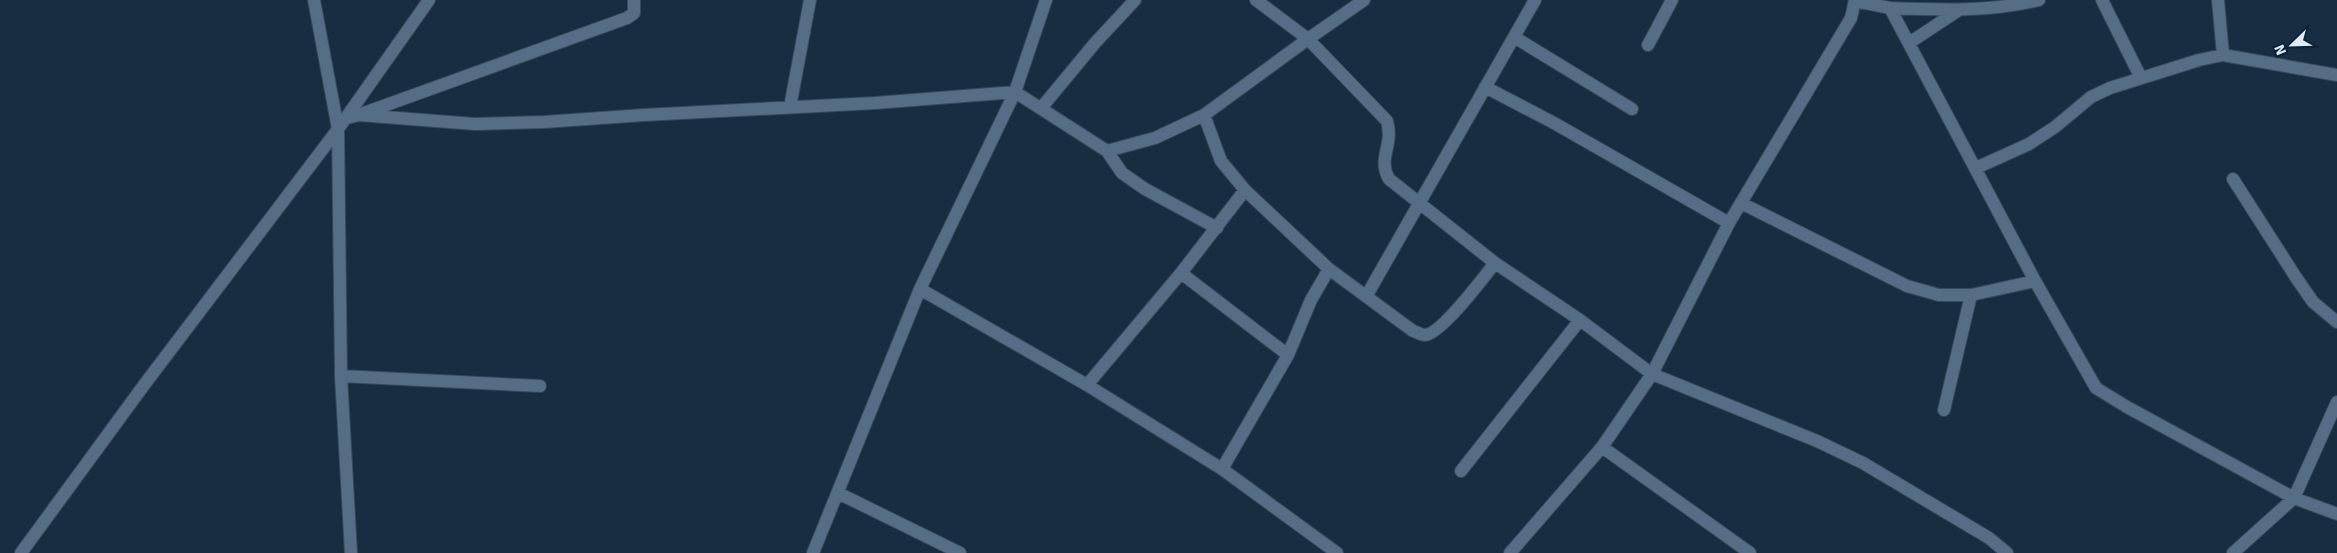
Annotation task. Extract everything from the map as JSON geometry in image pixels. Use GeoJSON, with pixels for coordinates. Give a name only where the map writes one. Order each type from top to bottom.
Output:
{"type":"FeatureCollection","features":[{"type":"Feature","properties":{"kind":"street"},"geometry":{"type":"LineString","coordinates":[[314,0],[341,124],[341,376],[351,553]]}},
{"type":"Feature","properties":{"kind":"street"},"geometry":{"type":"LineString","coordinates":[[21,553],[150,377],[341,124],[429,0]]}},
{"type":"Feature","properties":{"kind":"street"},"geometry":{"type":"LineString","coordinates":[[341,124],[359,115],[627,18],[634,14],[634,0]]}},
{"type":"Feature","properties":{"kind":"street"},"geometry":{"type":"LineString","coordinates":[[790,107],[810,0]]}},
{"type":"Feature","properties":{"kind":"street"},"geometry":{"type":"LineString","coordinates":[[818,551],[838,493],[920,289],[1015,92],[1046,0]]}},
{"type":"Feature","properties":{"kind":"street"},"geometry":{"type":"LineString","coordinates":[[1042,107],[1095,43],[1135,0]]}},
{"type":"Feature","properties":{"kind":"street"},"geometry":{"type":"LineString","coordinates":[[1256,0],[1308,38],[1387,121],[1390,134],[1384,160],[1384,171],[1389,179],[1496,263],[1580,320],[1652,374],[1817,441],[1863,463],[1988,538],[2007,553]]}},
{"type":"Feature","properties":{"kind":"street"},"geometry":{"type":"LineString","coordinates":[[1107,151],[1155,138],[1204,115],[1308,38],[1364,0]]}},
{"type":"Feature","properties":{"kind":"street"},"geometry":{"type":"LineString","coordinates":[[1367,295],[1535,0]]}},
{"type":"Feature","properties":{"kind":"street"},"geometry":{"type":"LineString","coordinates":[[1648,45],[1672,0]]}},
{"type":"Feature","properties":{"kind":"street"},"geometry":{"type":"LineString","coordinates":[[1510,553],[1602,447],[1652,374],[1729,223],[1851,18],[1855,1],[1890,8],[1959,10],[2025,4],[2039,0]]}},
{"type":"Feature","properties":{"kind":"street"},"geometry":{"type":"LineString","coordinates":[[2102,0],[2141,78]]}},
{"type":"Feature","properties":{"kind":"street"},"geometry":{"type":"LineString","coordinates":[[2218,0],[2223,55]]}},
{"type":"Feature","properties":{"kind":"street"},"geometry":{"type":"LineString","coordinates":[[1890,8],[2035,281],[2096,388],[2126,407],[2294,498],[2337,514]]}},
{"type":"Feature","properties":{"kind":"street"},"geometry":{"type":"LineString","coordinates":[[1909,43],[1959,10]]}},
{"type":"Feature","properties":{"kind":"street"},"geometry":{"type":"LineString","coordinates":[[1514,37],[1632,109]]}},
{"type":"Feature","properties":{"kind":"street"},"geometry":{"type":"LineString","coordinates":[[1976,168],[2029,144],[2055,127],[2092,97],[2141,78],[2198,60],[2223,55],[2337,75]]}},
{"type":"Feature","properties":{"kind":"street"},"geometry":{"type":"LineString","coordinates":[[1485,87],[1554,123],[1729,223]]}},
{"type":"Feature","properties":{"kind":"street"},"geometry":{"type":"LineString","coordinates":[[359,115],[475,124],[544,122],[790,107],[875,104],[1015,92],[1042,107],[1107,151],[1122,173],[1145,189],[1217,228]]}},
{"type":"Feature","properties":{"kind":"street"},"geometry":{"type":"LineString","coordinates":[[1204,115],[1221,162],[1245,190],[1329,269],[1414,331],[1424,335],[1434,332],[1470,295],[1496,263]]}},
{"type":"Feature","properties":{"kind":"street"},"geometry":{"type":"LineString","coordinates":[[2233,179],[2313,302],[2337,322]]}},
{"type":"Feature","properties":{"kind":"street"},"geometry":{"type":"LineString","coordinates":[[1087,385],[1181,273],[1245,190]]}},
{"type":"Feature","properties":{"kind":"street"},"geometry":{"type":"LineString","coordinates":[[1741,202],[1907,286],[1939,295],[1971,295],[2035,281]]}},
{"type":"Feature","properties":{"kind":"street"},"geometry":{"type":"LineString","coordinates":[[1222,469],[1288,355],[1311,300],[1329,269]]}},
{"type":"Feature","properties":{"kind":"street"},"geometry":{"type":"LineString","coordinates":[[1181,273],[1288,355]]}},
{"type":"Feature","properties":{"kind":"street"},"geometry":{"type":"LineString","coordinates":[[920,289],[1087,385],[1222,469],[1337,553]]}},
{"type":"Feature","properties":{"kind":"street"},"geometry":{"type":"LineString","coordinates":[[1944,410],[1971,295]]}},
{"type":"Feature","properties":{"kind":"street"},"geometry":{"type":"LineString","coordinates":[[1462,471],[1580,320]]}},
{"type":"Feature","properties":{"kind":"street"},"geometry":{"type":"LineString","coordinates":[[341,376],[540,386]]}},
{"type":"Feature","properties":{"kind":"street"},"geometry":{"type":"LineString","coordinates":[[2233,553],[2294,498],[2337,402]]}},
{"type":"Feature","properties":{"kind":"street"},"geometry":{"type":"LineString","coordinates":[[1602,447],[1750,553]]}},
{"type":"Feature","properties":{"kind":"street"},"geometry":{"type":"LineString","coordinates":[[838,493],[960,553]]}}]}
